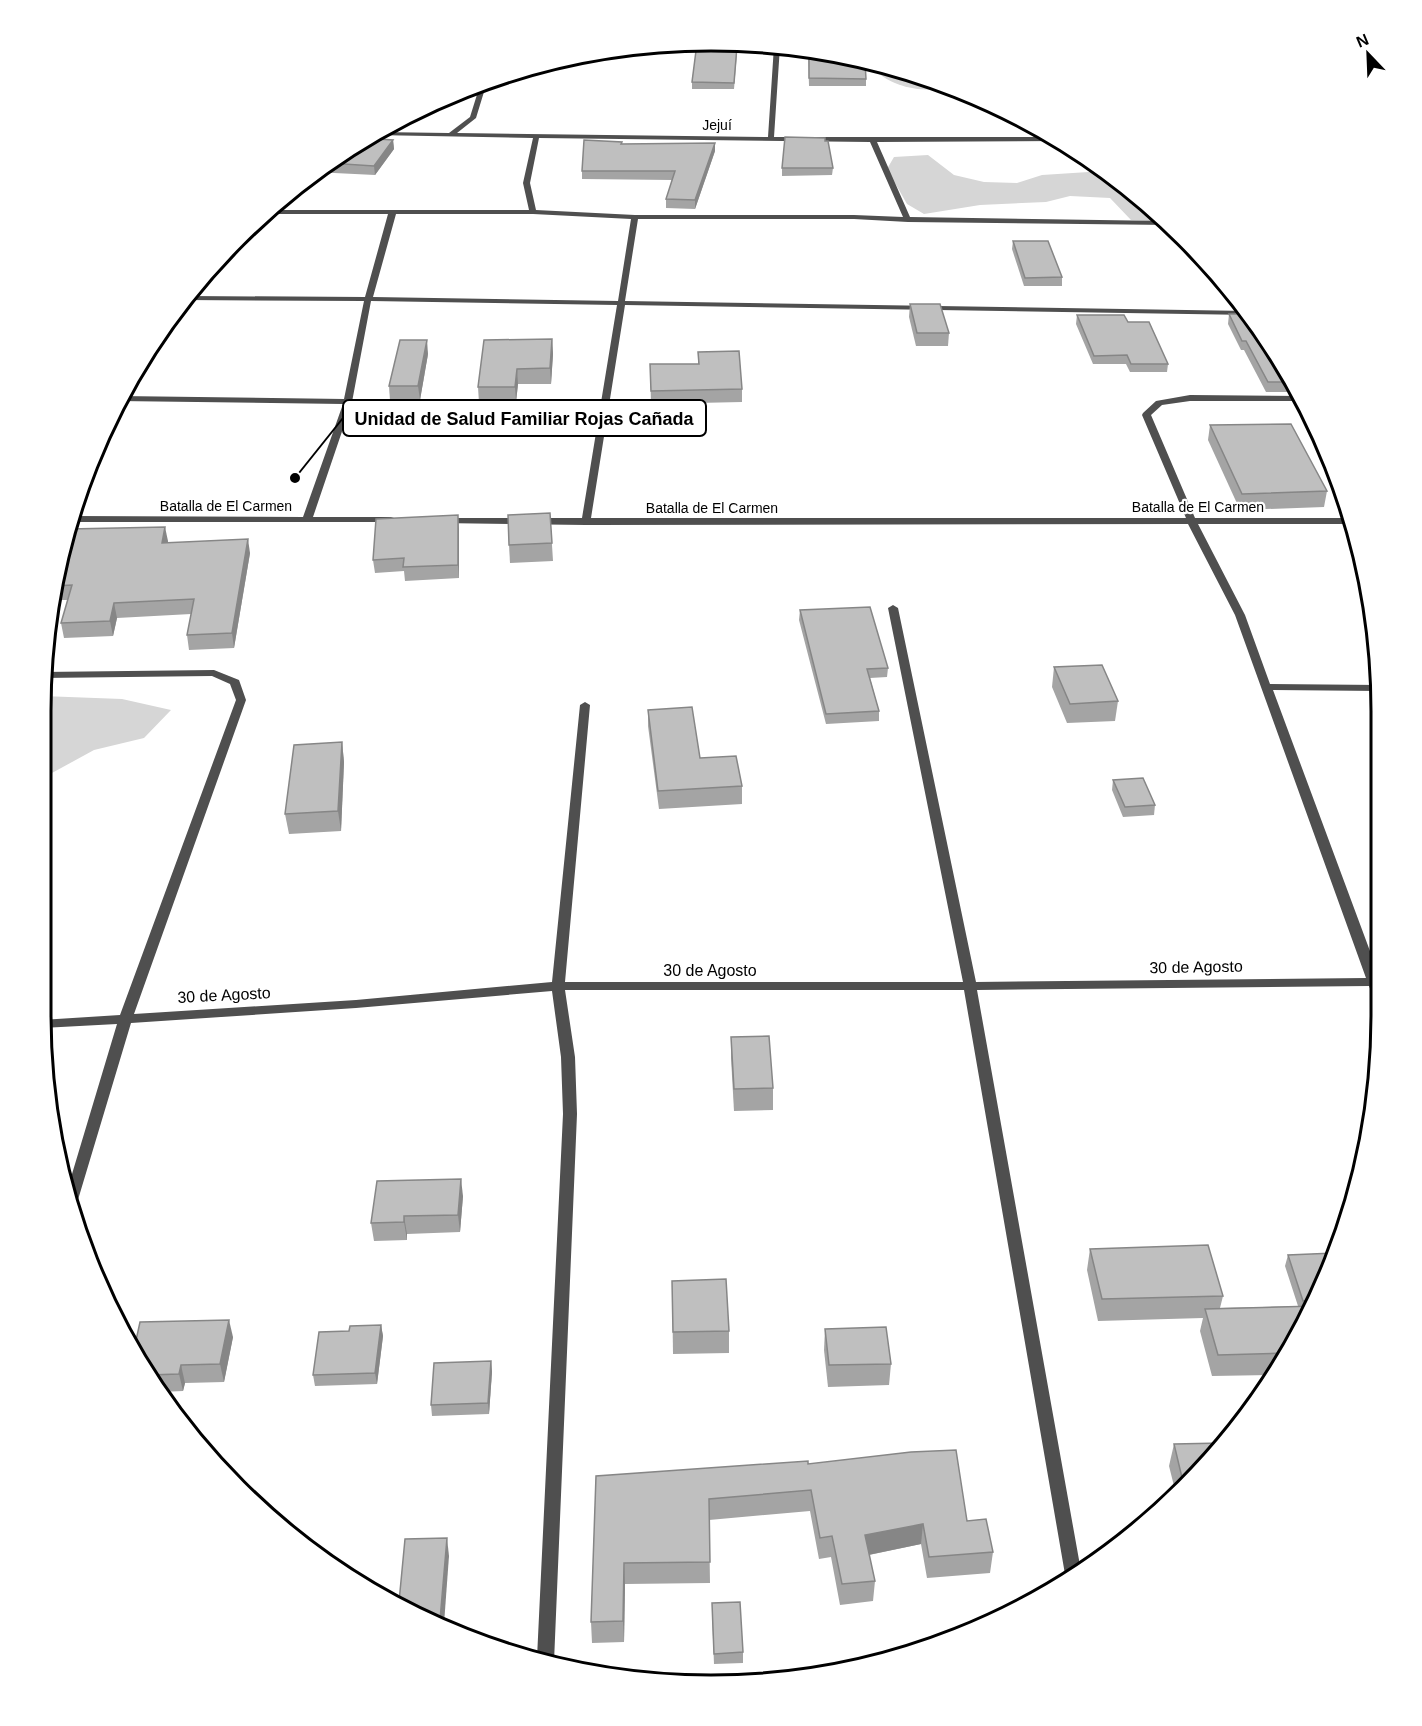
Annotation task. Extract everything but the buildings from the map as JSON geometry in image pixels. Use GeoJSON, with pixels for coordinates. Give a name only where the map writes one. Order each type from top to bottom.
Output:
{"type":"FeatureCollection","features":[{"type":"Feature","properties":{"kind":"street"},"geometry":{"type":"LineString","coordinates":[[771,137],[776,55]]}},
{"type":"Feature","properties":{"kind":"street"},"geometry":{"type":"LineString","coordinates":[[451,135],[473,118],[481,93]]}},
{"type":"Feature","properties":{"kind":"street"},"geometry":{"type":"LineString","coordinates":[[473,118],[480,124]]}},
{"type":"Feature","properties":{"kind":"street"},"geometry":{"type":"LineString","coordinates":[[487,130],[494,136]]}},
{"type":"Feature","properties":{"kind":"street","name":"Jejuí"},"geometry":{"type":"LineString","coordinates":[[390,134],[771,137],[873,141],[1041,139]]}},
{"type":"Feature","properties":{"kind":"street"},"geometry":{"type":"LineString","coordinates":[[533,212],[526,194],[527,172],[536,137]]}},
{"type":"Feature","properties":{"kind":"street"},"geometry":{"type":"LineString","coordinates":[[873,141],[908,220]]}},
{"type":"Feature","properties":{"kind":"street"},"geometry":{"type":"LineString","coordinates":[[279,212],[392,214],[533,212],[635,218],[854,217],[908,220],[1155,223]]}},
{"type":"Feature","properties":{"kind":"street"},"geometry":{"type":"LineString","coordinates":[[307,520],[348,402],[368,298],[392,214]]}},
{"type":"Feature","properties":{"kind":"street"},"geometry":{"type":"LineString","coordinates":[[586,522],[635,218]]}},
{"type":"Feature","properties":{"kind":"street"},"geometry":{"type":"LineString","coordinates":[[196,298],[368,298],[1238,313]]}},
{"type":"Feature","properties":{"kind":"street"},"geometry":{"type":"LineString","coordinates":[[129,399],[348,402]]}},
{"type":"Feature","properties":{"kind":"street"},"geometry":{"type":"LineString","coordinates":[[1292,399],[1190,399],[1159,403],[1146,415],[1191,520],[1240,615],[1371,968]]}},
{"type":"Feature","properties":{"kind":"street","name":"Batalla de El Carmen"},"geometry":{"type":"LineString","coordinates":[[80,519],[400,520]]}},
{"type":"Feature","properties":{"kind":"street","name":"Batalla de El Carmen"},"geometry":{"type":"LineString","coordinates":[[435,521],[1343,522]]}},
{"type":"Feature","properties":{"kind":"street"},"geometry":{"type":"LineString","coordinates":[[894,608],[970,986],[1072,1568]]}},
{"type":"Feature","properties":{"kind":"street"},"geometry":{"type":"LineString","coordinates":[[52,675],[214,673],[235,682],[241,700],[126,1017],[74,1189]]}},
{"type":"Feature","properties":{"kind":"street"},"geometry":{"type":"LineString","coordinates":[[1267,687],[1370,688]]}},
{"type":"Feature","properties":{"kind":"street"},"geometry":{"type":"LineString","coordinates":[[546,1654],[570,1114],[568,1057],[558,986],[585,705]]}},
{"type":"Feature","properties":{"kind":"street","name":"30 de Agosto"},"geometry":{"type":"LineString","coordinates":[[51,1023],[356,1004],[558,986],[970,986],[1371,982]]}},
{"type":"Feature","properties":{"kind":"shaded area"},"geometry":{"type":"Polygon","coordinates":[[[876,72],[934,90],[911,88],[876,72]]]}},
{"type":"Feature","properties":{"kind":"shaded area"},"geometry":{"type":"Polygon","coordinates":[[[928,155],[954,175],[984,182],[1017,183],[1042,175],[1092,172],[1153,221],[1131,220],[1110,198],[1070,196],[1046,202],[980,205],[924,214],[907,204],[887,169],[894,157],[928,155]]]}},
{"type":"Feature","properties":{"kind":"shaded area"},"geometry":{"type":"Polygon","coordinates":[[[51,696],[122,699],[171,710],[144,738],[94,750],[51,774],[51,696]]]}},
{"type":"Feature","properties":{"kind":"place","name":"Unidad de Salud Familiar Rojas Cañada"},"geometry":{"type":"Point","coordinates":[295,478]}}]}
